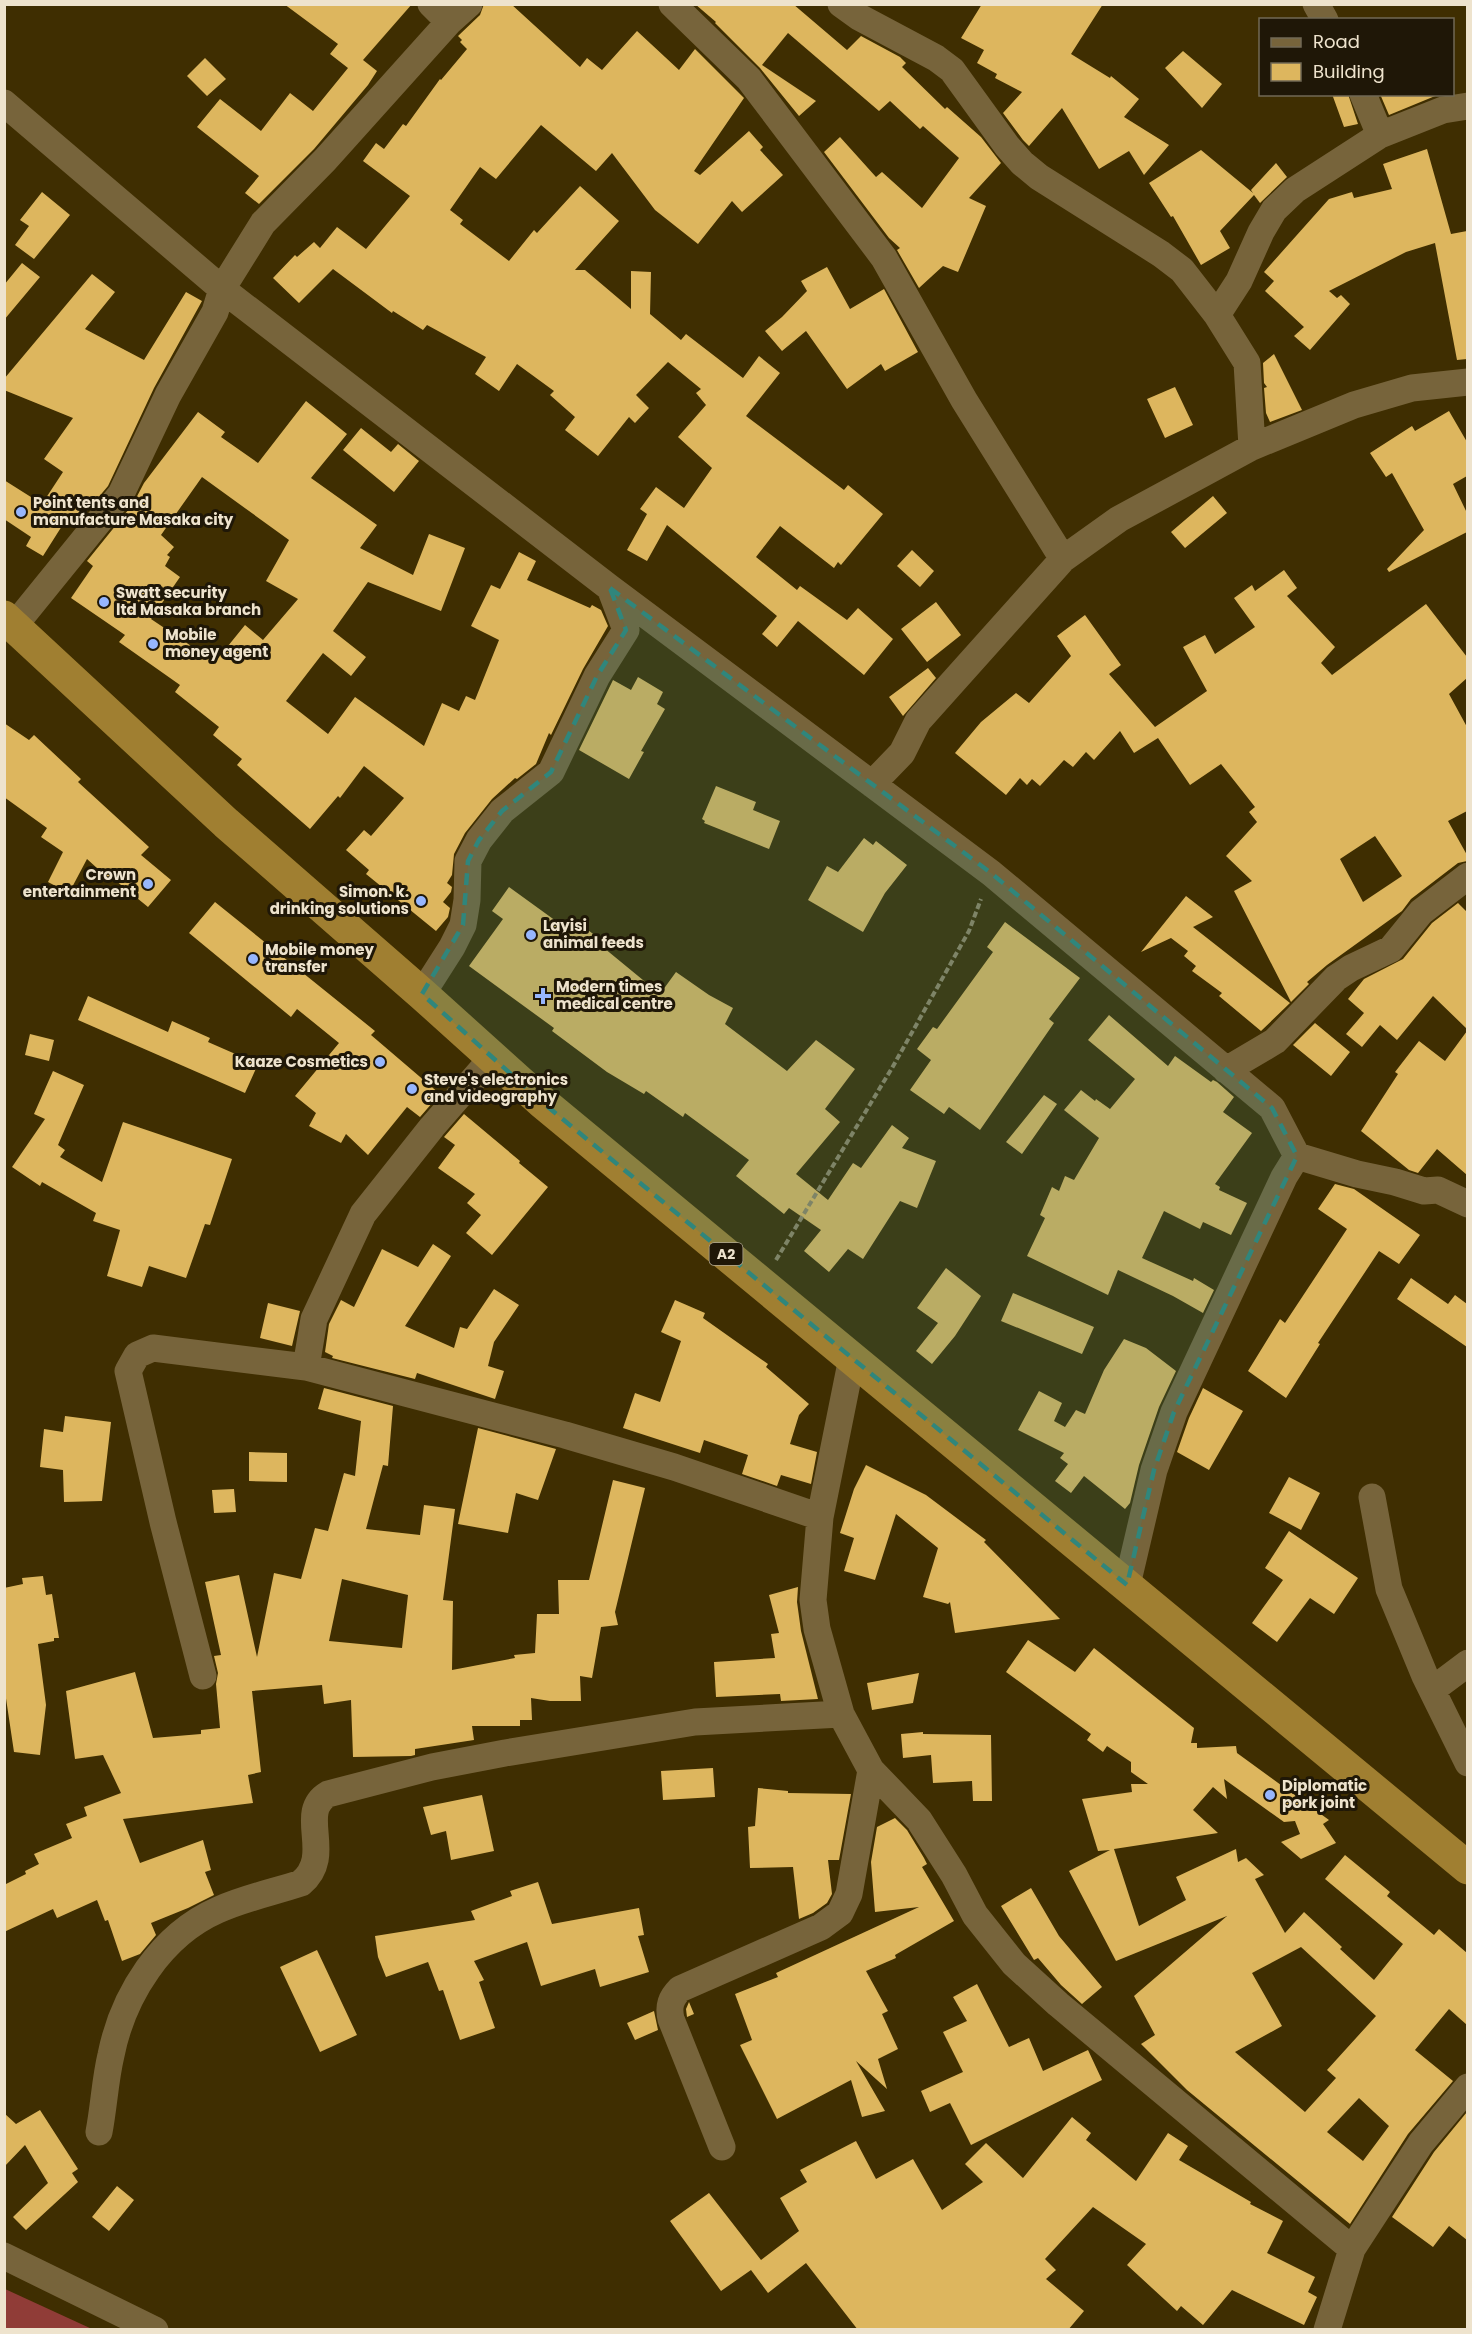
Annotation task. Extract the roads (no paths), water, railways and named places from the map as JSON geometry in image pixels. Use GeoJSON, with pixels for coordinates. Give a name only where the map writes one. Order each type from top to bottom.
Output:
{"type":"FeatureCollection","features":[{"type":"Feature","properties":{"kind":"highway","name":"A2"},"geometry":{"type":"LineString","coordinates":[[9,622],[226,823],[492,1058],[1467,1868]]}},
{"type":"Feature","properties":{"kind":"street"},"geometry":{"type":"LineString","coordinates":[[672,4],[749,79],[884,258],[964,400],[1063,559]]}},
{"type":"Feature","properties":{"kind":"street"},"geometry":{"type":"LineString","coordinates":[[841,4],[859,17],[936,58],[952,70],[1022,163],[1039,177],[1161,254],[1182,270],[1217,315],[1247,363],[1252,447]]}},
{"type":"Feature","properties":{"kind":"street"},"geometry":{"type":"LineString","coordinates":[[1316,4],[1324,18]]}},
{"type":"Feature","properties":{"kind":"street"},"geometry":{"type":"LineString","coordinates":[[9,622],[121,494],[168,395],[215,312],[222,290],[263,223],[325,160],[450,10]]}},
{"type":"Feature","properties":{"kind":"street"},"geometry":{"type":"LineString","coordinates":[[1364,96],[1380,135]]}},
{"type":"Feature","properties":{"kind":"street"},"geometry":{"type":"LineString","coordinates":[[4,103],[222,290],[610,588],[991,873],[1272,1108],[1297,1156],[1424,1191],[1438,1190],[1467,1204]]}},
{"type":"Feature","properties":{"kind":"street"},"geometry":{"type":"LineString","coordinates":[[1217,315],[1239,281],[1261,232],[1275,210],[1295,190],[1380,135],[1443,110],[1467,106]]}},
{"type":"Feature","properties":{"kind":"street"},"geometry":{"type":"LineString","coordinates":[[872,784],[902,753],[918,721],[1063,559],[1119,519],[1252,447],[1354,405],[1412,387],[1467,382]]}},
{"type":"Feature","properties":{"kind":"street"},"geometry":{"type":"LineString","coordinates":[[422,994],[463,925],[467,900],[468,861],[479,840],[502,811],[551,772],[597,676],[626,630],[610,588]]}},
{"type":"Feature","properties":{"kind":"street"},"geometry":{"type":"LineString","coordinates":[[1226,1070],[1275,1041],[1336,978],[1351,968],[1391,949],[1421,912],[1467,876]]}},
{"type":"Feature","properties":{"kind":"street"},"geometry":{"type":"LineString","coordinates":[[306,1367],[314,1319],[363,1214],[432,1127],[492,1058]]}},
{"type":"Feature","properties":{"kind":"street"},"geometry":{"type":"LineString","coordinates":[[1127,1585],[1154,1470],[1174,1412],[1284,1177],[1297,1156]]}},
{"type":"Feature","properties":{"kind":"street"},"geometry":{"type":"LineString","coordinates":[[203,1676],[163,1522],[128,1371],[137,1355],[153,1348],[306,1367],[576,1438],[674,1467],[820,1517]]}},
{"type":"Feature","properties":{"kind":"street"},"geometry":{"type":"LineString","coordinates":[[852,1358],[820,1517],[813,1600],[818,1629],[841,1714],[871,1770],[919,1820],[954,1875],[975,1916],[1014,1964],[1058,2004],[1352,2249]]}},
{"type":"Feature","properties":{"kind":"street"},"geometry":{"type":"LineString","coordinates":[[1372,1497],[1389,1589],[1432,1690],[1467,1763]]}},
{"type":"Feature","properties":{"kind":"street"},"geometry":{"type":"LineString","coordinates":[[1432,1690],[1467,1663]]}},
{"type":"Feature","properties":{"kind":"street"},"geometry":{"type":"LineString","coordinates":[[99,2132],[111,2055],[135,1988],[150,1965],[186,1928],[219,1910],[301,1883],[309,1876],[315,1867],[316,1857],[315,1810],[322,1797],[432,1767],[695,1722],[841,1714]]}},
{"type":"Feature","properties":{"kind":"street"},"geometry":{"type":"LineString","coordinates":[[722,2147],[671,2019],[670,2002],[680,1989],[821,1927],[840,1913],[849,1894],[871,1770]]}},
{"type":"Feature","properties":{"kind":"street"},"geometry":{"type":"LineString","coordinates":[[1327,2330],[1352,2249],[1421,2143],[1467,2087]]}},
{"type":"Feature","properties":{"kind":"street"},"geometry":{"type":"LineString","coordinates":[[4,2256],[156,2330]]}},
{"type":"Feature","properties":{"kind":"place","name":"Point tents and manufacture Masaka city"},"geometry":{"type":"Point","coordinates":[21,512]}},
{"type":"Feature","properties":{"kind":"place","name":"Swatt security ltd Masaka branch"},"geometry":{"type":"Point","coordinates":[104,602]}},
{"type":"Feature","properties":{"kind":"place","name":"Mobile money agent"},"geometry":{"type":"Point","coordinates":[153,644]}},
{"type":"Feature","properties":{"kind":"place","name":"Crown entertainment"},"geometry":{"type":"Point","coordinates":[148,884]}},
{"type":"Feature","properties":{"kind":"place","name":"Simon. k. drinking solutions"},"geometry":{"type":"Point","coordinates":[421,901]}},
{"type":"Feature","properties":{"kind":"place","name":"Layisi animal feeds"},"geometry":{"type":"Point","coordinates":[531,935]}},
{"type":"Feature","properties":{"kind":"place","name":"Mobile money transfer"},"geometry":{"type":"Point","coordinates":[253,959]}},
{"type":"Feature","properties":{"kind":"place","name":"Modern times medical centre"},"geometry":{"type":"Point","coordinates":[543,996]}},
{"type":"Feature","properties":{"kind":"place","name":"Kaaze Cosmetics"},"geometry":{"type":"Point","coordinates":[380,1062]}},
{"type":"Feature","properties":{"kind":"place","name":"Steve's electronics and videography"},"geometry":{"type":"Point","coordinates":[412,1089]}},
{"type":"Feature","properties":{"kind":"place","name":"Diplomatic pork joint"},"geometry":{"type":"Point","coordinates":[1270,1795]}}]}
